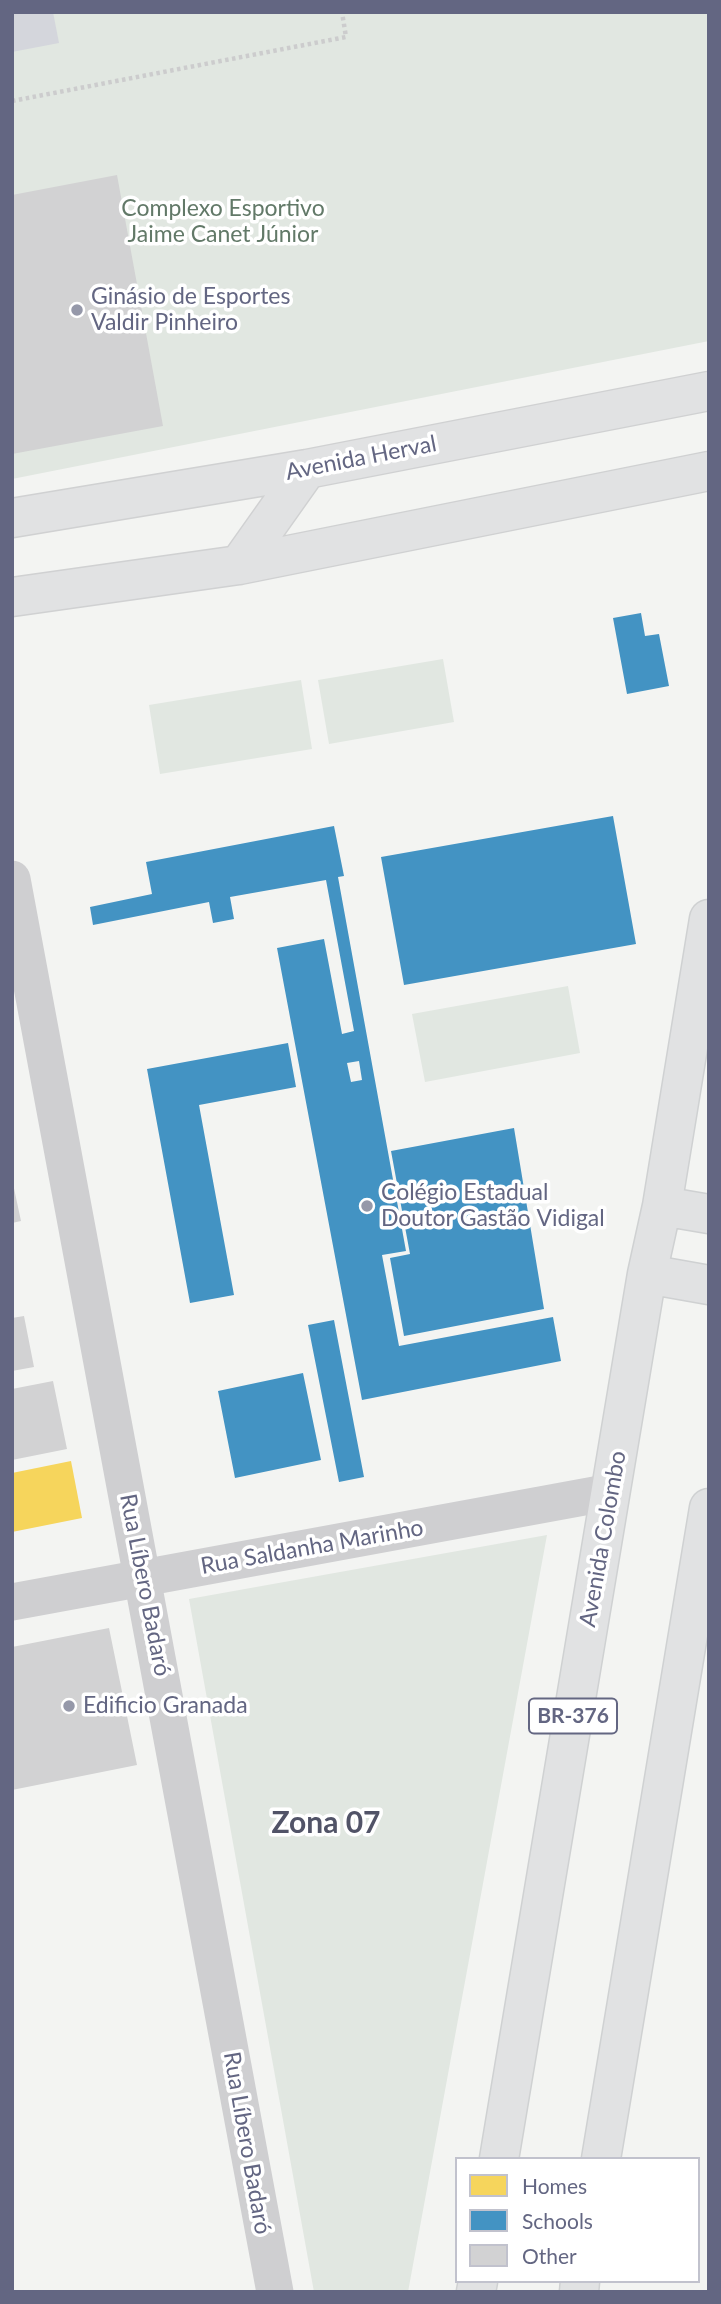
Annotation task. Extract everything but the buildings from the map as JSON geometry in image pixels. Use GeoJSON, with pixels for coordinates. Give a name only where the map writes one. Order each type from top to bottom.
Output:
{"type":"FeatureCollection","features":[{"type":"Feature","properties":{"kind":"main road","name":"Avenida Herval"},"geometry":{"type":"LineString","coordinates":[[12,518],[307,469],[709,391]]}},
{"type":"Feature","properties":{"kind":"main road"},"geometry":{"type":"LineString","coordinates":[[239,565],[307,469]]}},
{"type":"Feature","properties":{"kind":"main road"},"geometry":{"type":"LineString","coordinates":[[12,597],[239,565],[709,471]]}},
{"type":"Feature","properties":{"kind":"main road","name":"Avenida Colombo"},"geometry":{"type":"LineString","coordinates":[[499,2157],[709,919]]}},
{"type":"Feature","properties":{"kind":"main road"},"geometry":{"type":"LineString","coordinates":[[662,1206],[709,1214]]}},
{"type":"Feature","properties":{"kind":"main road"},"geometry":{"type":"LineString","coordinates":[[648,1274],[709,1285]]}},
{"type":"Feature","properties":{"kind":"main road"},"geometry":{"type":"LineString","coordinates":[[601,2157],[709,1508]]}},
{"type":"Feature","properties":{"kind":"street","name":"Rua Líbero Badaró"},"geometry":{"type":"LineString","coordinates":[[12,879],[275,2292]]}},
{"type":"Feature","properties":{"kind":"street","name":"Rua Saldanha Marinho"},"geometry":{"type":"LineString","coordinates":[[12,1602],[611,1492]]}},
{"type":"Feature","properties":{"kind":"path"},"geometry":{"type":"LineString","coordinates":[[12,101],[346,37],[342,12]]}},
{"type":"Feature","properties":{"kind":"green space","name":"Complexo Esportivo Jaime Canet Júnior"},"geometry":{"type":"Polygon","coordinates":[[[12,12],[709,12],[709,341],[12,479],[12,12]]]}},
{"type":"Feature","properties":{"kind":"green space"},"geometry":{"type":"Polygon","coordinates":[[[443,659],[454,722],[329,744],[318,680],[443,659]]]}},
{"type":"Feature","properties":{"kind":"green space"},"geometry":{"type":"Polygon","coordinates":[[[301,680],[312,749],[160,774],[149,705],[301,680]]]}},
{"type":"Feature","properties":{"kind":"green space"},"geometry":{"type":"Polygon","coordinates":[[[568,986],[580,1053],[425,1082],[412,1014],[568,986]]]}},
{"type":"Feature","properties":{"kind":"green space"},"geometry":{"type":"Polygon","coordinates":[[[547,1535],[408,2292],[314,2292],[189,1599],[547,1535]]]}},
{"type":"Feature","properties":{"kind":"shaded area"},"geometry":{"type":"Polygon","coordinates":[[[12,12],[53,12],[59,43],[12,52],[12,12]]]}},
{"type":"Feature","properties":{"kind":"place","name":"Ginásio de Esportes Valdir Pinheiro"},"geometry":{"type":"Point","coordinates":[77,310]}},
{"type":"Feature","properties":{"kind":"place","name":"Colégio Estadual Doutor Gastão Vidigal"},"geometry":{"type":"Point","coordinates":[367,1206]}},
{"type":"Feature","properties":{"kind":"place","name":"Edificio Granada"},"geometry":{"type":"Point","coordinates":[69,1706]}},
{"type":"Feature","properties":{"kind":"district","name":"Zona 07"},"geometry":{"type":"Point","coordinates":[326,1823]}}]}
